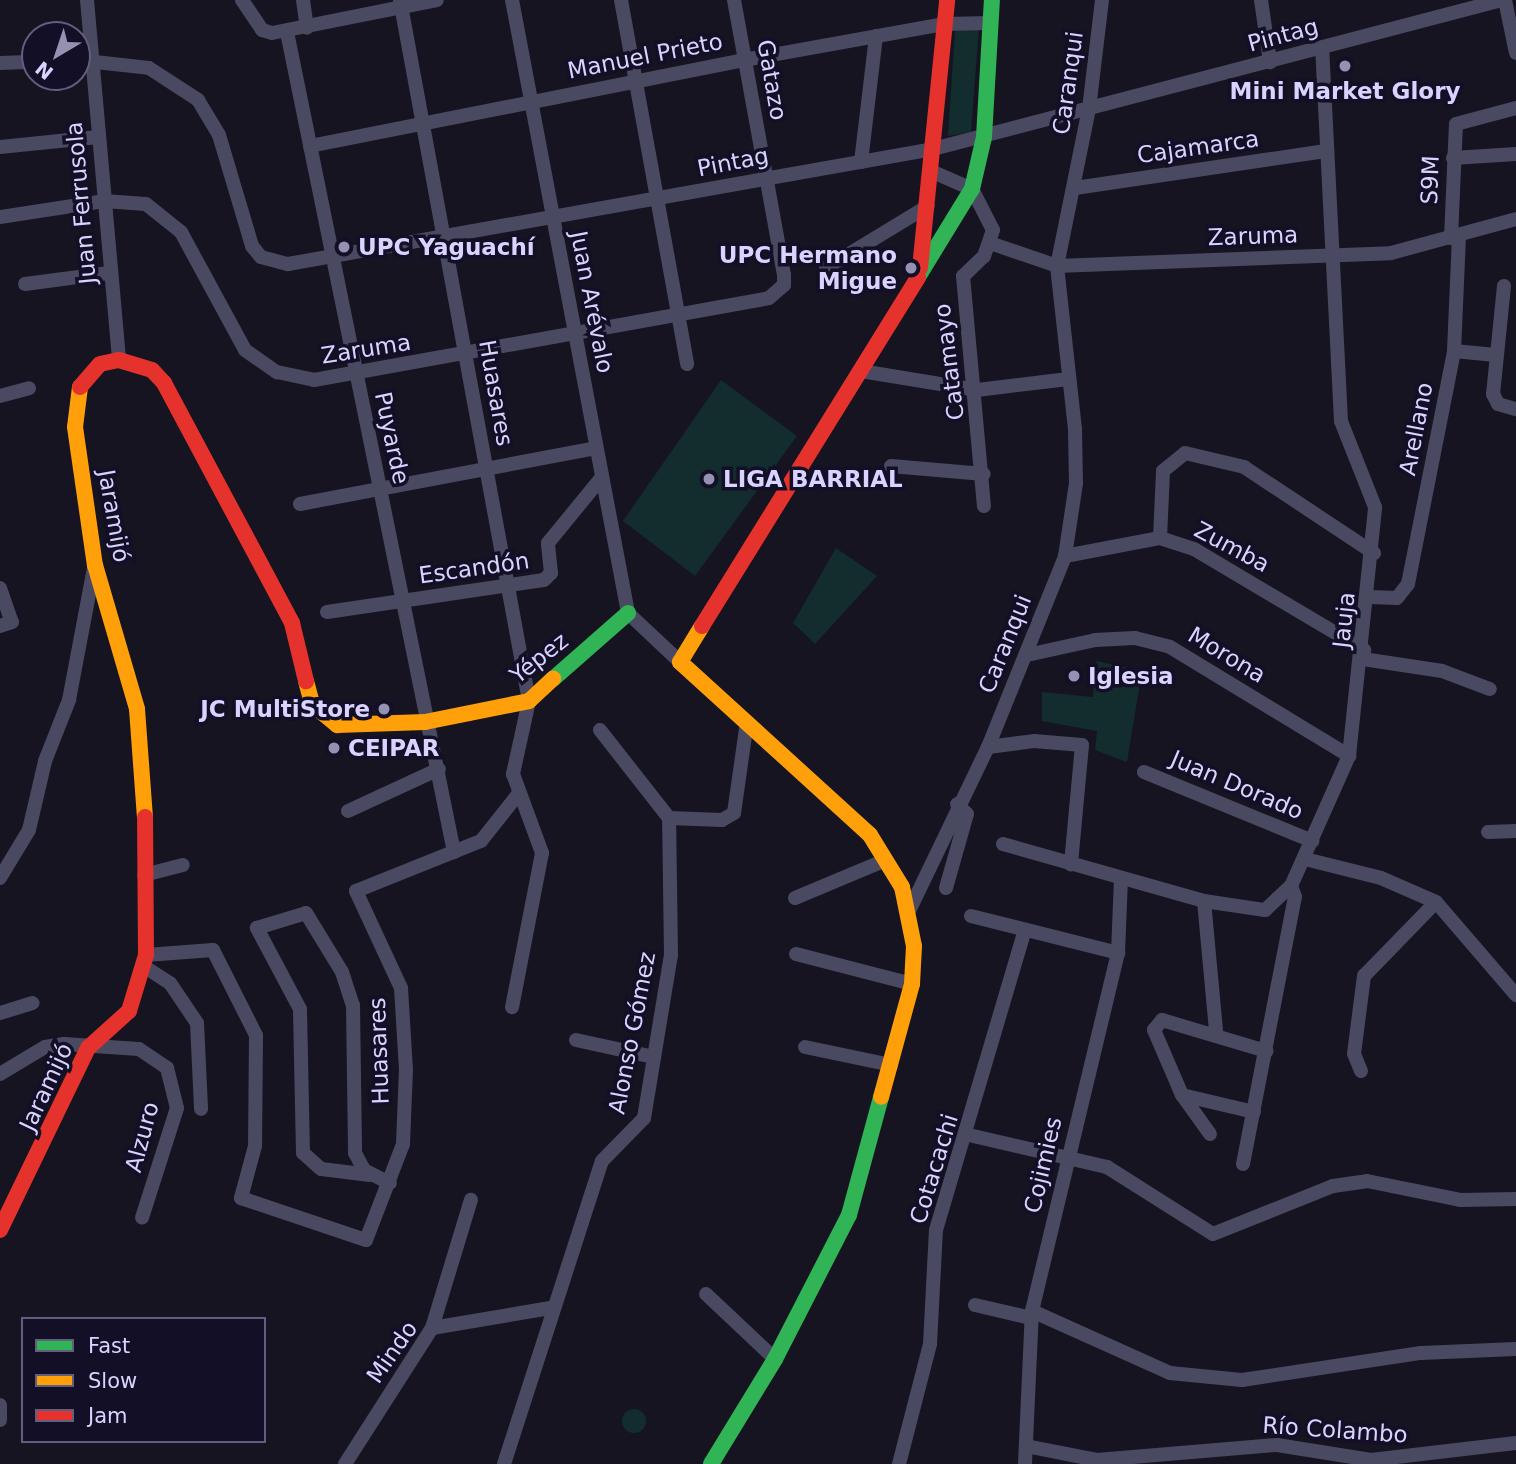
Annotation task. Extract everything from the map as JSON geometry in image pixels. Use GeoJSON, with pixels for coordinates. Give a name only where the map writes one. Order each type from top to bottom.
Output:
{"type":"FeatureCollection","features":[{"type":"Feature","properties":{"kind":"street","name":"Juan Ferrusola"},"geometry":{"type":"LineString","coordinates":[[87,0],[109,273],[119,360]]}},
{"type":"Feature","properties":{"kind":"street"},"geometry":{"type":"LineString","coordinates":[[242,0],[262,30],[288,32],[399,3],[437,0]]}},
{"type":"Feature","properties":{"kind":"street"},"geometry":{"type":"LineString","coordinates":[[303,0],[307,28]]}},
{"type":"Feature","properties":{"kind":"street","name":"Juan Arévalo"},"geometry":{"type":"LineString","coordinates":[[512,0],[628,613]]}},
{"type":"Feature","properties":{"kind":"street"},"geometry":{"type":"LineString","coordinates":[[621,0],[687,364]]}},
{"type":"Feature","properties":{"kind":"street","name":"Gatazo"},"geometry":{"type":"LineString","coordinates":[[734,0],[785,275],[781,290]]}},
{"type":"Feature","properties":{"kind":"street"},"geometry":{"type":"LineString","coordinates":[[919,276],[933,172],[947,0]]}},
{"type":"Feature","properties":{"kind":"street"},"geometry":{"type":"LineString","coordinates":[[680,662],[972,189],[984,137],[992,0]]}},
{"type":"Feature","properties":{"kind":"street","name":"Caranqui"},"geometry":{"type":"LineString","coordinates":[[910,909],[922,896],[957,804],[988,747],[1065,556],[1076,482],[1057,266],[1089,110],[1102,0]]}},
{"type":"Feature","properties":{"kind":"street"},"geometry":{"type":"LineString","coordinates":[[1261,0],[1270,62]]}},
{"type":"Feature","properties":{"kind":"street","name":"Pintag"},"geometry":{"type":"LineString","coordinates":[[92,60],[149,68],[198,100],[219,135],[246,228],[261,257],[288,264],[332,259],[554,220],[933,149],[1503,0]]}},
{"type":"Feature","properties":{"kind":"street"},"geometry":{"type":"LineString","coordinates":[[1503,0],[1516,54]]}},
{"type":"Feature","properties":{"kind":"street","name":"Huasares"},"geometry":{"type":"LineString","coordinates":[[399,3],[529,701],[513,761],[519,793],[542,853],[512,1007]]}},
{"type":"Feature","properties":{"kind":"street","name":"Manuel Prieto"},"geometry":{"type":"LineString","coordinates":[[310,146],[876,36],[945,24],[991,23]]}},
{"type":"Feature","properties":{"kind":"street","name":"Puyarde"},"geometry":{"type":"LineString","coordinates":[[288,32],[425,722],[439,769],[454,852]]}},
{"type":"Feature","properties":{"kind":"street"},"geometry":{"type":"LineString","coordinates":[[861,162],[876,36]]}},
{"type":"Feature","properties":{"kind":"street","name":"Jauja"},"geometry":{"type":"LineString","coordinates":[[1003,844],[1204,901],[1265,910],[1291,886],[1349,756],[1374,553],[1370,484],[1341,421],[1322,47]]}},
{"type":"Feature","properties":{"kind":"street"},"geometry":{"type":"LineString","coordinates":[[0,64],[21,63]]}},
{"type":"Feature","properties":{"kind":"street","name":"S9M"},"geometry":{"type":"LineString","coordinates":[[1455,237],[1453,158],[1456,124],[1516,108]]}},
{"type":"Feature","properties":{"kind":"street"},"geometry":{"type":"LineString","coordinates":[[0,147],[98,137]]}},
{"type":"Feature","properties":{"kind":"street","name":"Cajamarca"},"geometry":{"type":"LineString","coordinates":[[1075,188],[1327,151]]}},
{"type":"Feature","properties":{"kind":"street"},"geometry":{"type":"LineString","coordinates":[[1453,158],[1516,154]]}},
{"type":"Feature","properties":{"kind":"street"},"geometry":{"type":"LineString","coordinates":[[933,172],[972,189],[990,214],[990,243]]}},
{"type":"Feature","properties":{"kind":"street","name":"Zaruma"},"geometry":{"type":"LineString","coordinates":[[0,217],[104,201],[146,204],[170,219],[233,336],[260,362],[314,380],[356,375],[769,298],[781,290]]}},
{"type":"Feature","properties":{"kind":"street"},"geometry":{"type":"LineString","coordinates":[[826,268],[928,206]]}},
{"type":"Feature","properties":{"kind":"street","name":"Zaruma"},"geometry":{"type":"LineString","coordinates":[[990,243],[1057,266],[1391,253],[1516,219]]}},
{"type":"Feature","properties":{"kind":"street","name":"Arellano"},"geometry":{"type":"LineString","coordinates":[[1370,597],[1392,600],[1406,590],[1454,351],[1455,237]]}},
{"type":"Feature","properties":{"kind":"street","name":"Catamayo"},"geometry":{"type":"LineString","coordinates":[[984,506],[977,390],[963,276],[990,243]]}},
{"type":"Feature","properties":{"kind":"street"},"geometry":{"type":"LineString","coordinates":[[25,284],[109,273]]}},
{"type":"Feature","properties":{"kind":"street"},"geometry":{"type":"LineString","coordinates":[[1504,286],[1494,399],[1516,409]]}},
{"type":"Feature","properties":{"kind":"street"},"geometry":{"type":"LineString","coordinates":[[1454,351],[1496,355]]}},
{"type":"Feature","properties":{"kind":"street"},"geometry":{"type":"LineString","coordinates":[[119,360],[152,370],[179,407],[292,623],[306,693],[319,713],[348,726],[425,722]]}},
{"type":"Feature","properties":{"kind":"street","name":"Jaramijó"},"geometry":{"type":"LineString","coordinates":[[0,1230],[88,1048],[129,1011],[145,961],[137,709],[95,565],[76,398],[82,382],[100,364],[119,360]]}},
{"type":"Feature","properties":{"kind":"street"},"geometry":{"type":"LineString","coordinates":[[861,371],[977,390],[1068,379]]}},
{"type":"Feature","properties":{"kind":"street"},"geometry":{"type":"LineString","coordinates":[[0,396],[29,388]]}},
{"type":"Feature","properties":{"kind":"street"},"geometry":{"type":"LineString","coordinates":[[300,504],[596,448]]}},
{"type":"Feature","properties":{"kind":"street"},"geometry":{"type":"LineString","coordinates":[[1160,538],[1163,471],[1185,453],[1244,467],[1374,553]]}},
{"type":"Feature","properties":{"kind":"street"},"geometry":{"type":"LineString","coordinates":[[891,466],[984,474]]}},
{"type":"Feature","properties":{"kind":"street","name":"Escandón"},"geometry":{"type":"LineString","coordinates":[[327,612],[549,578],[548,543],[602,477]]}},
{"type":"Feature","properties":{"kind":"street","name":"Zumba"},"geometry":{"type":"LineString","coordinates":[[1065,556],[1160,538],[1194,549],[1363,654]]}},
{"type":"Feature","properties":{"kind":"street"},"geometry":{"type":"LineString","coordinates":[[0,877],[29,830],[45,761],[69,701],[95,565]]}},
{"type":"Feature","properties":{"kind":"street"},"geometry":{"type":"LineString","coordinates":[[0,588],[12,622],[0,626]]}},
{"type":"Feature","properties":{"kind":"street"},"geometry":{"type":"LineString","coordinates":[[628,613],[841,806],[886,860],[910,909],[912,984],[849,1215],[775,1359],[711,1464]]}},
{"type":"Feature","properties":{"kind":"street","name":"Yépez"},"geometry":{"type":"LineString","coordinates":[[425,722],[529,701],[628,613]]}},
{"type":"Feature","properties":{"kind":"street","name":"Morona"},"geometry":{"type":"LineString","coordinates":[[1027,655],[1095,640],[1136,638],[1170,647],[1349,756]]}},
{"type":"Feature","properties":{"kind":"street"},"geometry":{"type":"LineString","coordinates":[[1363,654],[1442,671],[1490,689]]}},
{"type":"Feature","properties":{"kind":"street"},"geometry":{"type":"LineString","coordinates":[[600,730],[669,818],[722,820],[734,813],[747,722]]}},
{"type":"Feature","properties":{"kind":"street"},"geometry":{"type":"LineString","coordinates":[[988,747],[1034,741],[1082,745],[1071,864]]}},
{"type":"Feature","properties":{"kind":"street"},"geometry":{"type":"LineString","coordinates":[[348,811],[439,769]]}},
{"type":"Feature","properties":{"kind":"street","name":"Juan Dorado"},"geometry":{"type":"LineString","coordinates":[[1144,772],[1312,841]]}},
{"type":"Feature","properties":{"kind":"street","name":"Huasares"},"geometry":{"type":"LineString","coordinates":[[145,961],[200,946],[213,950],[256,1035],[255,1146],[241,1198],[366,1240],[403,1144],[402,998],[356,891],[454,852],[494,830],[519,793]]}},
{"type":"Feature","properties":{"kind":"street"},"geometry":{"type":"LineString","coordinates":[[946,888],[967,814],[957,804]]}},
{"type":"Feature","properties":{"kind":"street","name":"Alonso Gómez"},"geometry":{"type":"LineString","coordinates":[[504,1464],[550,1308],[605,1154],[644,1118],[671,955],[669,818]]}},
{"type":"Feature","properties":{"kind":"street"},"geometry":{"type":"LineString","coordinates":[[1488,832],[1516,831]]}},
{"type":"Feature","properties":{"kind":"street"},"geometry":{"type":"LineString","coordinates":[[1305,859],[1381,878],[1436,902],[1516,995]]}},
{"type":"Feature","properties":{"kind":"street"},"geometry":{"type":"LineString","coordinates":[[794,898],[886,860]]}},
{"type":"Feature","properties":{"kind":"street"},"geometry":{"type":"LineString","coordinates":[[144,875],[183,865]]}},
{"type":"Feature","properties":{"kind":"street","name":"Cojimies"},"geometry":{"type":"LineString","coordinates":[[1025,1464],[1031,1314],[1118,953],[1121,878]]}},
{"type":"Feature","properties":{"kind":"street"},"geometry":{"type":"LineString","coordinates":[[1243,1164],[1296,897],[1291,886]]}},
{"type":"Feature","properties":{"kind":"street"},"geometry":{"type":"LineString","coordinates":[[1204,901],[1216,1031]]}},
{"type":"Feature","properties":{"kind":"street"},"geometry":{"type":"LineString","coordinates":[[1361,1071],[1354,1054],[1364,976],[1436,902]]}},
{"type":"Feature","properties":{"kind":"street"},"geometry":{"type":"LineString","coordinates":[[370,1175],[355,1153],[353,1005],[342,972],[306,913],[257,928],[300,1009],[303,1153],[321,1169],[370,1175],[390,1183]]}},
{"type":"Feature","properties":{"kind":"street"},"geometry":{"type":"LineString","coordinates":[[971,916],[1024,932],[1118,953]]}},
{"type":"Feature","properties":{"kind":"street","name":"Cotacachi"},"geometry":{"type":"LineString","coordinates":[[899,1464],[930,1344],[936,1230],[969,1135],[1024,932]]}},
{"type":"Feature","properties":{"kind":"street"},"geometry":{"type":"LineString","coordinates":[[796,954],[912,984]]}},
{"type":"Feature","properties":{"kind":"street"},"geometry":{"type":"LineString","coordinates":[[145,961],[170,983],[197,1023],[201,1109]]}},
{"type":"Feature","properties":{"kind":"street"},"geometry":{"type":"LineString","coordinates":[[0,1013],[32,1003]]}},
{"type":"Feature","properties":{"kind":"street"},"geometry":{"type":"LineString","coordinates":[[1210,1134],[1182,1095],[1156,1023],[1216,1031],[1266,1051]]}},
{"type":"Feature","properties":{"kind":"street"},"geometry":{"type":"LineString","coordinates":[[576,1040],[654,1057]]}},
{"type":"Feature","properties":{"kind":"street","name":"Alzuro"},"geometry":{"type":"LineString","coordinates":[[0,1074],[46,1047],[139,1049],[167,1068],[174,1087],[177,1108],[142,1218]]}},
{"type":"Feature","properties":{"kind":"street"},"geometry":{"type":"LineString","coordinates":[[805,1047],[891,1065]]}},
{"type":"Feature","properties":{"kind":"street"},"geometry":{"type":"LineString","coordinates":[[1182,1095],[1254,1112]]}},
{"type":"Feature","properties":{"kind":"street"},"geometry":{"type":"LineString","coordinates":[[969,1135],[1066,1163],[1119,1173],[1213,1234],[1333,1186],[1367,1181],[1460,1200],[1516,1199]]}},
{"type":"Feature","properties":{"kind":"street"},"geometry":{"type":"LineString","coordinates":[[432,1328],[471,1200]]}},
{"type":"Feature","properties":{"kind":"street"},"geometry":{"type":"LineString","coordinates":[[706,1294],[775,1359]]}},
{"type":"Feature","properties":{"kind":"street"},"geometry":{"type":"LineString","coordinates":[[975,1306],[1031,1314],[1170,1373],[1242,1380],[1420,1353],[1516,1349]]}},
{"type":"Feature","properties":{"kind":"street","name":"Mindo"},"geometry":{"type":"LineString","coordinates":[[345,1464],[432,1328],[550,1308]]}},
{"type":"Feature","properties":{"kind":"street"},"geometry":{"type":"LineString","coordinates":[[0,1405],[0,1420]]}},
{"type":"Feature","properties":{"kind":"street","name":"Río Colambo"},"geometry":{"type":"LineString","coordinates":[[1026,1446],[1097,1460],[1277,1445],[1328,1459],[1427,1458],[1516,1443]]}},
{"type":"Feature","properties":{"kind":"green space"},"geometry":{"type":"Polygon","coordinates":[[[979,28],[971,132],[948,136],[955,31],[979,28]]]}},
{"type":"Feature","properties":{"kind":"green space","name":"LIGA BARRIAL"},"geometry":{"type":"Polygon","coordinates":[[[721,380],[797,436],[695,576],[623,521],[721,380]]]}},
{"type":"Feature","properties":{"kind":"green space"},"geometry":{"type":"Polygon","coordinates":[[[836,548],[877,576],[815,644],[793,623],[836,548]]]}},
{"type":"Feature","properties":{"kind":"green space"},"geometry":{"type":"Polygon","coordinates":[[[1096,661],[1142,671],[1127,762],[1095,750],[1097,731],[1042,721],[1042,692],[1093,697],[1096,661]]]}},
{"type":"Feature","properties":{"kind":"green space"},"geometry":{"type":"Polygon","coordinates":[[[634,1409],[643,1412],[646,1421],[643,1430],[634,1433],[625,1430],[622,1421],[625,1412],[634,1409]]]}},
{"type":"Feature","properties":{"kind":"traffic: fast"},"geometry":{"type":"LineString","coordinates":[[918,277],[972,189],[984,137],[992,0]]}},
{"type":"Feature","properties":{"kind":"traffic: fast"},"geometry":{"type":"LineString","coordinates":[[553,679],[628,613]]}},
{"type":"Feature","properties":{"kind":"traffic: fast"},"geometry":{"type":"LineString","coordinates":[[711,1464],[775,1359],[849,1215],[881,1097]]}},
{"type":"Feature","properties":{"kind":"traffic: slow"},"geometry":{"type":"LineString","coordinates":[[80,387],[75,427],[95,565],[137,709],[145,817]]}},
{"type":"Feature","properties":{"kind":"traffic: slow"},"geometry":{"type":"LineString","coordinates":[[702,626],[680,662],[870,835],[902,887],[914,946],[912,984],[881,1097]]}},
{"type":"Feature","properties":{"kind":"traffic: slow"},"geometry":{"type":"LineString","coordinates":[[306,681],[312,704],[337,725],[425,722],[529,701],[553,679]]}},
{"type":"Feature","properties":{"kind":"traffic: jam"},"geometry":{"type":"LineString","coordinates":[[920,268],[947,0]]}},
{"type":"Feature","properties":{"kind":"traffic: jam"},"geometry":{"type":"LineString","coordinates":[[702,626],[918,277]]}},
{"type":"Feature","properties":{"kind":"traffic: jam"},"geometry":{"type":"LineString","coordinates":[[80,387],[100,364],[119,360],[152,370],[164,383],[292,623],[306,681]]}},
{"type":"Feature","properties":{"kind":"traffic: jam"},"geometry":{"type":"LineString","coordinates":[[0,1230],[88,1048],[129,1011],[146,955],[145,817]]}},
{"type":"Feature","properties":{"kind":"place","name":"Mini Market Glory"},"geometry":{"type":"Point","coordinates":[1345,66]}},
{"type":"Feature","properties":{"kind":"place","name":"UPC Yaguachí"},"geometry":{"type":"Point","coordinates":[344,247]}},
{"type":"Feature","properties":{"kind":"place","name":"UPC Hermano Migue"},"geometry":{"type":"Point","coordinates":[911,268]}},
{"type":"Feature","properties":{"kind":"place","name":"LIGA BARRIAL"},"geometry":{"type":"Point","coordinates":[709,479]}},
{"type":"Feature","properties":{"kind":"place","name":"Iglesia"},"geometry":{"type":"Point","coordinates":[1074,676]}},
{"type":"Feature","properties":{"kind":"place","name":"JC MultiStore"},"geometry":{"type":"Point","coordinates":[384,709]}},
{"type":"Feature","properties":{"kind":"place","name":"CEIPAR"},"geometry":{"type":"Point","coordinates":[334,748]}}]}
